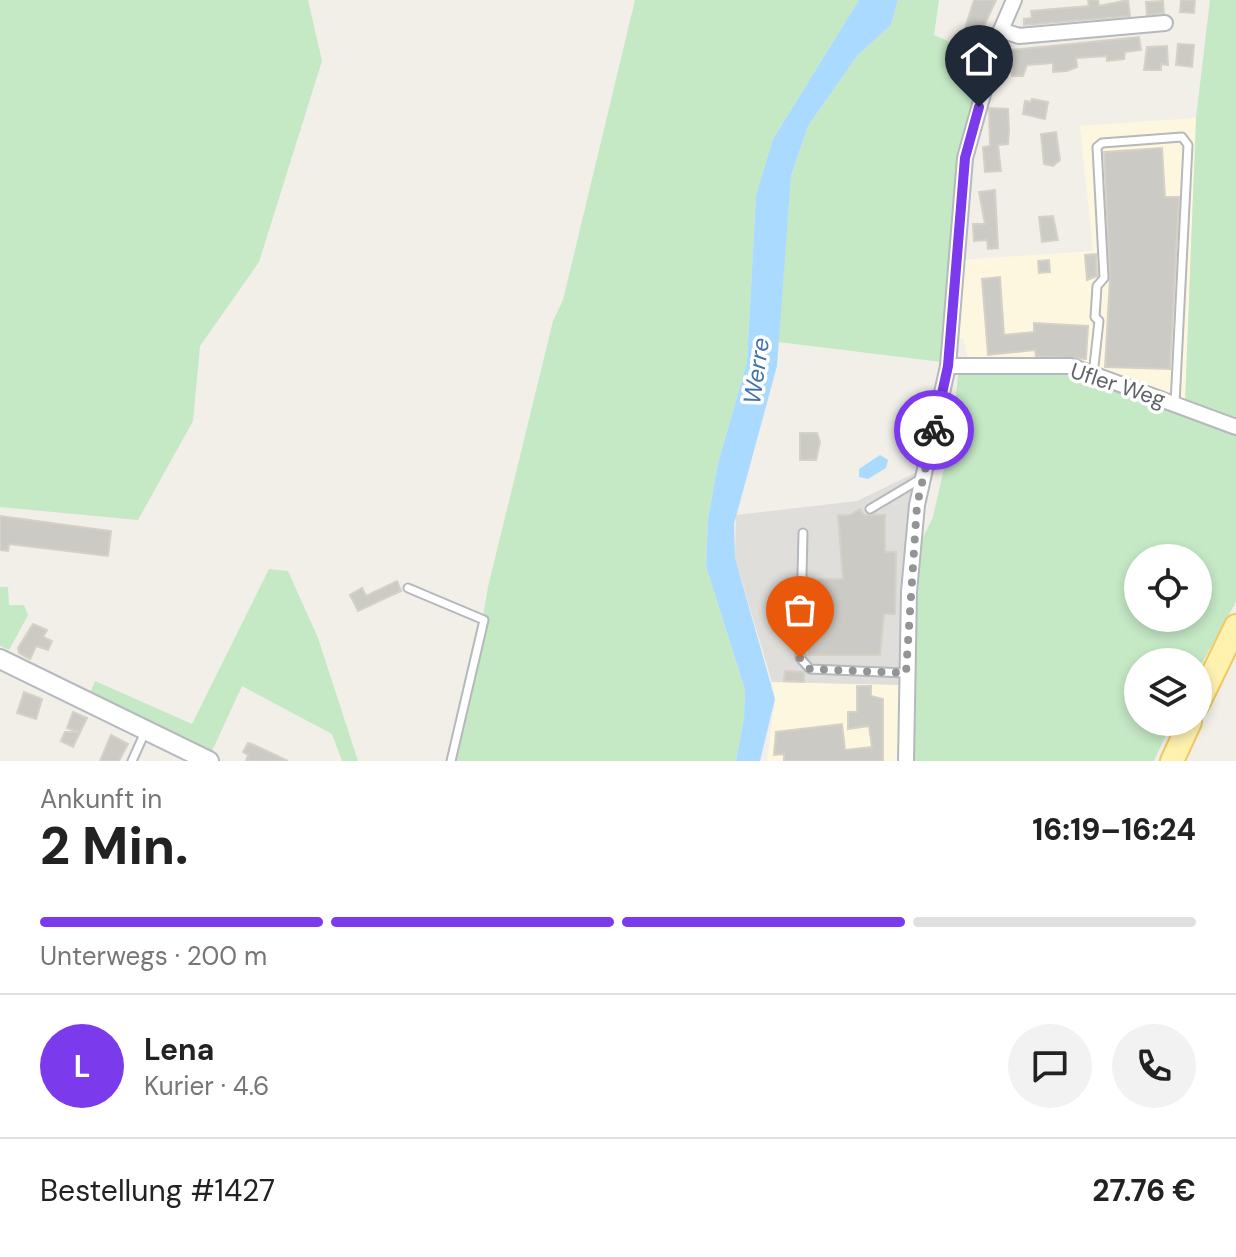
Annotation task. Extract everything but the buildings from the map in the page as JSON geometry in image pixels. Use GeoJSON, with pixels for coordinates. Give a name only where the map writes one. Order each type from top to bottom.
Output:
{"type":"FeatureCollection","features":[{"type":"Feature","properties":{"kind":"main road"},"geometry":{"type":"LineString","coordinates":[[1212,675],[1236,626]]}},
{"type":"Feature","properties":{"kind":"main road"},"geometry":{"type":"LineString","coordinates":[[0,659],[209,761]]}},
{"type":"Feature","properties":{"kind":"main road"},"geometry":{"type":"LineString","coordinates":[[1172,761],[1184,736]]}},
{"type":"Feature","properties":{"kind":"street"},"geometry":{"type":"LineString","coordinates":[[906,761],[910,577],[917,505],[948,366],[965,158],[1001,30],[1014,0]]}},
{"type":"Feature","properties":{"kind":"street"},"geometry":{"type":"LineString","coordinates":[[1001,30],[1019,36],[1165,23]]}},
{"type":"Feature","properties":{"kind":"street","name":"Ufler Weg"},"geometry":{"type":"LineString","coordinates":[[948,366],[1071,366],[1236,427]]}},
{"type":"Feature","properties":{"kind":"lane"},"geometry":{"type":"LineString","coordinates":[[1093,375],[1099,321],[1095,317],[1097,286],[1104,278],[1097,147],[1102,143],[1182,137],[1188,145],[1180,370],[1175,404]]}},
{"type":"Feature","properties":{"kind":"lane"},"geometry":{"type":"LineString","coordinates":[[870,509],[924,477]]}},
{"type":"Feature","properties":{"kind":"lane"},"geometry":{"type":"LineString","coordinates":[[803,533],[800,658],[810,669],[906,673]]}},
{"type":"Feature","properties":{"kind":"lane"},"geometry":{"type":"LineString","coordinates":[[408,588],[484,620],[451,761]]}},
{"type":"Feature","properties":{"kind":"lane"},"geometry":{"type":"LineString","coordinates":[[132,761],[146,730]]}},
{"type":"Feature","properties":{"kind":"shaded area"},"geometry":{"type":"Polygon","coordinates":[[[1196,118],[1185,402],[1071,361],[984,363],[967,356],[964,339],[955,338],[960,260],[1093,251],[1080,126],[1196,118]]]}},
{"type":"Feature","properties":{"kind":"shaded area"},"geometry":{"type":"Polygon","coordinates":[[[923,469],[901,685],[772,682],[735,558],[736,515],[857,501],[923,469]]]}},
{"type":"Feature","properties":{"kind":"shaded area"},"geometry":{"type":"Polygon","coordinates":[[[772,682],[901,685],[900,761],[767,761],[775,699],[772,682]]]}},
{"type":"Feature","properties":{"kind":"green space"},"geometry":{"type":"Polygon","coordinates":[[[0,0],[308,0],[322,61],[259,262],[200,346],[193,421],[138,520],[0,507],[0,0]]]}},
{"type":"Feature","properties":{"kind":"green space"},"geometry":{"type":"Polygon","coordinates":[[[635,0],[859,0],[773,139],[756,195],[747,362],[718,463],[708,519],[706,566],[745,690],[744,718],[736,761],[455,761],[466,717],[488,587],[553,321],[563,300],[635,0]]]}},
{"type":"Feature","properties":{"kind":"green space"},"geometry":{"type":"Polygon","coordinates":[[[898,0],[939,0],[934,35],[986,57],[961,157],[942,362],[778,342],[791,176],[808,126],[857,56],[891,25],[898,0]]]}},
{"type":"Feature","properties":{"kind":"green space"},"geometry":{"type":"Polygon","coordinates":[[[1210,0],[1236,0],[1236,422],[1185,402],[1196,118],[1210,0]]]}},
{"type":"Feature","properties":{"kind":"green space"},"geometry":{"type":"Polygon","coordinates":[[[968,372],[1070,373],[1236,431],[1236,602],[1210,648],[1124,648],[1124,736],[1166,736],[1154,761],[912,761],[920,544],[933,517],[953,429],[958,375],[968,372]]]}},
{"type":"Feature","properties":{"kind":"green space"},"geometry":{"type":"Polygon","coordinates":[[[269,569],[288,571],[318,638],[358,761],[342,761],[332,734],[242,686],[211,753],[89,695],[95,681],[192,724],[269,569]]]}},
{"type":"Feature","properties":{"kind":"green space"},"geometry":{"type":"Polygon","coordinates":[[[0,587],[8,587],[9,605],[24,605],[28,615],[9,650],[0,646],[0,587]]]}},
{"type":"Feature","properties":{"kind":"water","name":"Werre"},"geometry":{"type":"Polygon","coordinates":[[[859,0],[898,0],[891,25],[857,56],[808,126],[791,176],[777,366],[734,524],[735,558],[775,699],[760,761],[736,761],[744,718],[745,690],[706,566],[708,519],[718,463],[747,362],[756,195],[773,139],[859,0]]]}},
{"type":"Feature","properties":{"kind":"water"},"geometry":{"type":"Polygon","coordinates":[[[880,455],[888,460],[886,468],[868,479],[859,477],[859,469],[880,455]]]}},
{"type":"Feature","properties":{"kind":"way so far"},"geometry":{"type":"LineString","coordinates":[[800,658],[810,669],[906,673],[917,505],[934,430]]}},
{"type":"Feature","properties":{"kind":"route"},"geometry":{"type":"LineString","coordinates":[[934,430],[948,366],[965,158],[979,107]]}}]}
